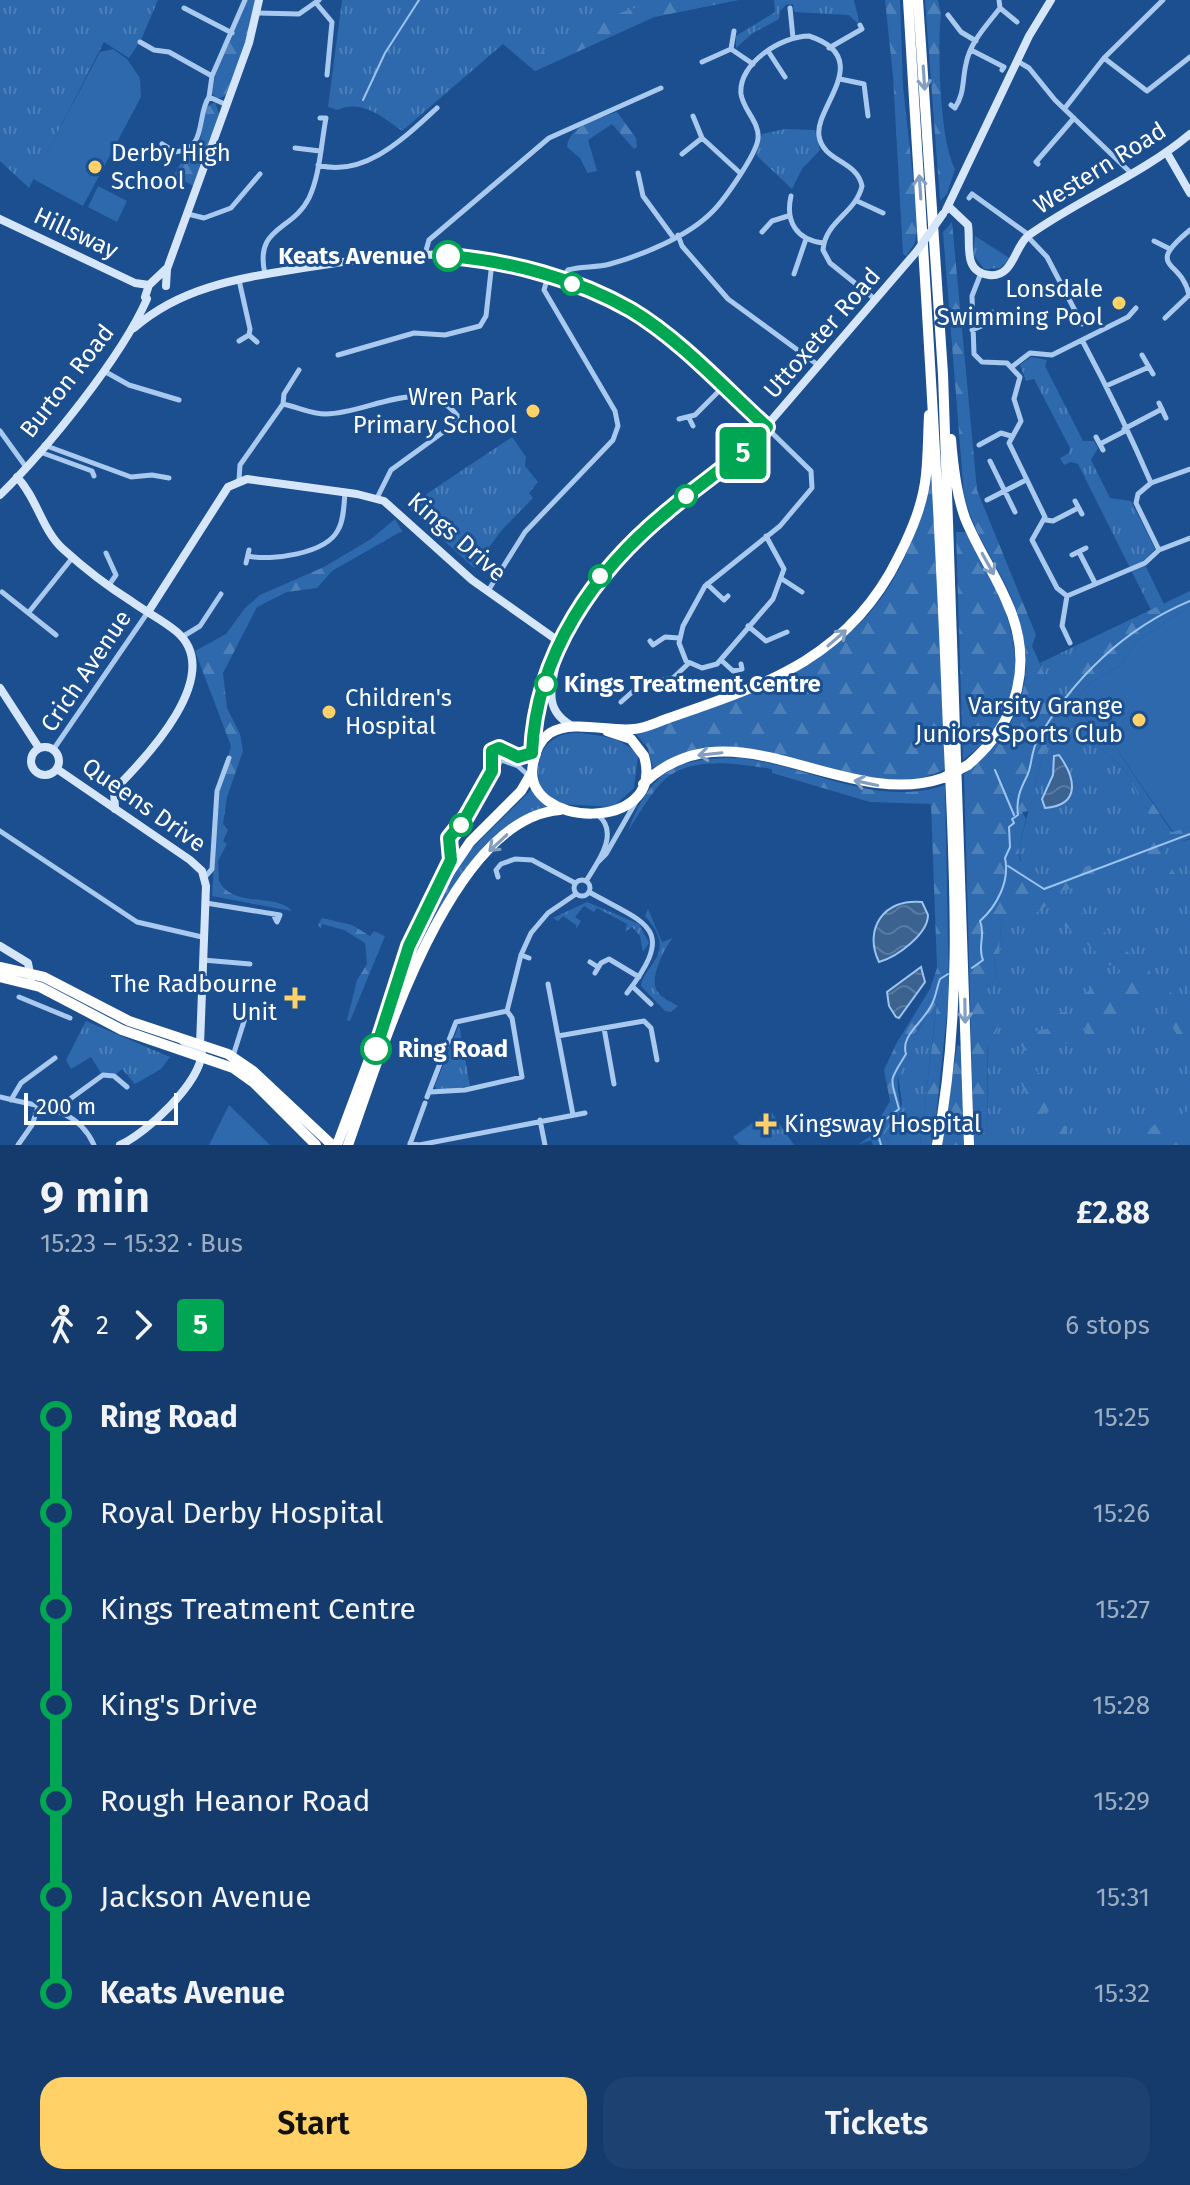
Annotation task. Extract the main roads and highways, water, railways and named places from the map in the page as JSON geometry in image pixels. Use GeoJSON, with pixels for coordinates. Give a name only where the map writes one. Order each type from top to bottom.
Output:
{"type":"FeatureCollection","features":[{"type":"Feature","properties":{"kind":"highway"},"geometry":{"type":"LineString","coordinates":[[908,0],[939,510],[954,953],[950,1044],[937,1145]]}},
{"type":"Feature","properties":{"kind":"highway"},"geometry":{"type":"LineString","coordinates":[[918,0],[943,374],[969,1145]]}},
{"type":"Feature","properties":{"kind":"highway"},"geometry":{"type":"LineString","coordinates":[[0,967],[122,1018],[233,1057],[334,1145],[349,1137],[413,971],[443,910],[482,859],[516,827],[538,814],[566,810],[596,813],[622,809],[674,761],[726,753],[763,755],[881,786],[917,785],[943,778],[968,765],[993,740],[1007,719],[1017,692],[1022,656],[1012,614],[962,508],[943,374]]}},
{"type":"Feature","properties":{"kind":"highway"},"geometry":{"type":"LineString","coordinates":[[607,731],[641,728],[758,687],[800,666],[854,622],[890,575],[916,518],[926,476],[931,377]]}},
{"type":"Feature","properties":{"kind":"highway"},"geometry":{"type":"LineString","coordinates":[[349,1137],[426,907],[470,842],[521,791],[551,733],[576,727],[607,731],[631,739],[641,749],[646,766],[641,789]]}},
{"type":"Feature","properties":{"kind":"highway"},"geometry":{"type":"LineString","coordinates":[[533,766],[544,798],[566,810]]}},
{"type":"Feature","properties":{"kind":"highway"},"geometry":{"type":"LineString","coordinates":[[0,977],[31,978],[122,1030],[228,1065],[249,1077],[316,1145]]}},
{"type":"Feature","properties":{"kind":"highway"},"geometry":{"type":"LineString","coordinates":[[312,1125],[349,1137]]}},
{"type":"Feature","properties":{"kind":"water"},"geometry":{"type":"Polygon","coordinates":[[[1059,755],[1069,772],[1072,789],[1065,802],[1045,808],[1042,799],[1053,775],[1054,756],[1059,755]]]}},
{"type":"Feature","properties":{"kind":"water"},"geometry":{"type":"Polygon","coordinates":[[[922,902],[928,915],[923,930],[902,950],[879,962],[874,938],[880,918],[897,905],[922,902]]]}},
{"type":"Feature","properties":{"kind":"water"},"geometry":{"type":"Polygon","coordinates":[[[921,967],[925,982],[899,1018],[896,1017],[889,1006],[887,992],[921,967]]]}},
{"type":"Feature","properties":{"kind":"waterway"},"geometry":{"type":"LineString","coordinates":[[363,100],[385,53],[419,0]]}},
{"type":"Feature","properties":{"kind":"waterway"},"geometry":{"type":"LineString","coordinates":[[972,968],[983,960],[980,921],[997,901],[1004,884],[1005,858],[1010,847],[1009,827],[1018,815],[1019,795],[1037,741],[1066,697],[1102,658],[1143,626],[1190,601]]}},
{"type":"Feature","properties":{"kind":"waterway"},"geometry":{"type":"LineString","coordinates":[[995,770],[1014,815]]}},
{"type":"Feature","properties":{"kind":"waterway"},"geometry":{"type":"LineString","coordinates":[[1008,866],[1044,889],[1190,834]]}},
{"type":"Feature","properties":{"kind":"waterway"},"geometry":{"type":"LineString","coordinates":[[881,1145],[876,1127],[899,1109],[892,1080],[906,1054],[906,1041],[932,1004],[940,979],[948,974]]}},
{"type":"Feature","properties":{"kind":"place","name":"Derby High School"},"geometry":{"type":"Point","coordinates":[95,167]}},
{"type":"Feature","properties":{"kind":"place","name":"Keats Avenue"},"geometry":{"type":"Point","coordinates":[448,256]}},
{"type":"Feature","properties":{"kind":"place","name":"Lonsdale Swimming Pool"},"geometry":{"type":"Point","coordinates":[1119,303]}},
{"type":"Feature","properties":{"kind":"place","name":"Wren Park Primary School"},"geometry":{"type":"Point","coordinates":[533,411]}},
{"type":"Feature","properties":{"kind":"place","name":"Kings Treatment Centre"},"geometry":{"type":"Point","coordinates":[546,684]}},
{"type":"Feature","properties":{"kind":"place","name":"Children's Hospital"},"geometry":{"type":"Point","coordinates":[329,712]}},
{"type":"Feature","properties":{"kind":"place","name":"Varsity Grange Juniors Sports Club"},"geometry":{"type":"Point","coordinates":[1139,720]}},
{"type":"Feature","properties":{"kind":"place","name":"The Radbourne Unit"},"geometry":{"type":"Point","coordinates":[295,998]}},
{"type":"Feature","properties":{"kind":"place","name":"Ring Road"},"geometry":{"type":"Point","coordinates":[376,1049]}},
{"type":"Feature","properties":{"kind":"place","name":"Kingsway Hospital"},"geometry":{"type":"Point","coordinates":[766,1124]}}]}
